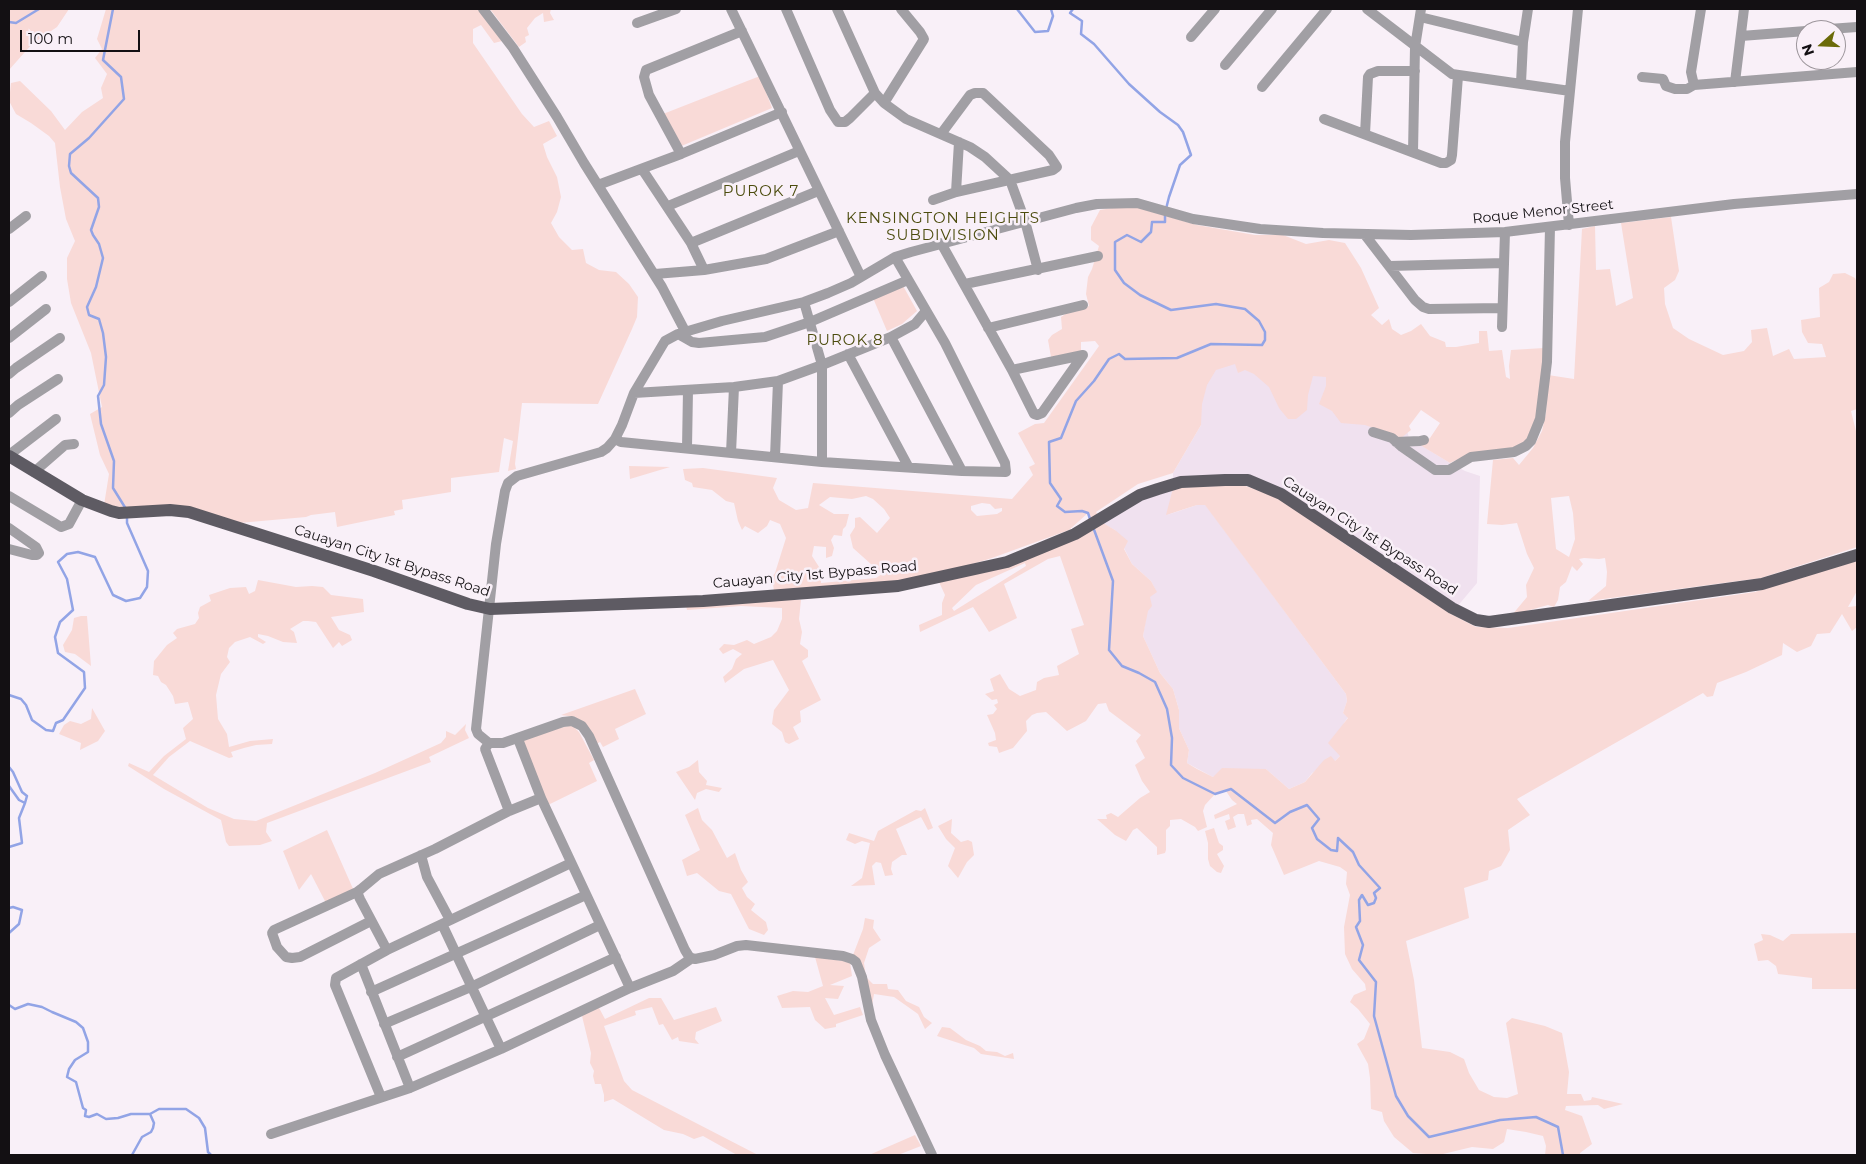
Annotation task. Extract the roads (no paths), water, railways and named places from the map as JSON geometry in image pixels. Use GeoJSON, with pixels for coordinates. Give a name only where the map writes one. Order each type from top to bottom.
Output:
{"type":"FeatureCollection","features":[{"type":"Feature","properties":{"kind":"main road","name":"Cauayan City 1st Bypass Road"},"geometry":{"type":"LineString","coordinates":[[9,456],[82,500],[125,512],[180,511],[215,519],[468,604],[490,609],[703,601],[898,586],[1007,562],[1075,534],[1140,495],[1181,482],[1248,480],[1281,494],[1452,608],[1476,620],[1489,622],[1762,584],[1857,555]]}},
{"type":"Feature","properties":{"kind":"street"},"geometry":{"type":"LineString","coordinates":[[483,9],[513,48],[679,316],[682,332],[692,342],[745,340],[775,335],[908,280]]}},
{"type":"Feature","properties":{"kind":"street"},"geometry":{"type":"LineString","coordinates":[[636,24],[676,9]]}},
{"type":"Feature","properties":{"kind":"street"},"geometry":{"type":"LineString","coordinates":[[732,9],[861,277]]}},
{"type":"Feature","properties":{"kind":"street"},"geometry":{"type":"LineString","coordinates":[[786,9],[830,110],[838,122],[845,122],[875,93]]}},
{"type":"Feature","properties":{"kind":"street"},"geometry":{"type":"LineString","coordinates":[[837,9],[875,93],[884,103],[906,119],[970,147],[985,157],[1010,180],[1025,221],[1038,270]]}},
{"type":"Feature","properties":{"kind":"street"},"geometry":{"type":"LineString","coordinates":[[884,103],[924,39],[901,9]]}},
{"type":"Feature","properties":{"kind":"street"},"geometry":{"type":"LineString","coordinates":[[1191,37],[1215,9]]}},
{"type":"Feature","properties":{"kind":"street"},"geometry":{"type":"LineString","coordinates":[[1225,65],[1272,9]]}},
{"type":"Feature","properties":{"kind":"street"},"geometry":{"type":"LineString","coordinates":[[1262,87],[1327,9]]}},
{"type":"Feature","properties":{"kind":"street"},"geometry":{"type":"LineString","coordinates":[[1520,83],[1528,9]]}},
{"type":"Feature","properties":{"kind":"street"},"geometry":{"type":"LineString","coordinates":[[1569,225],[1565,178],[1565,142],[1578,9]]}},
{"type":"Feature","properties":{"kind":"street"},"geometry":{"type":"LineString","coordinates":[[1694,85],[1691,72],[1701,9]]}},
{"type":"Feature","properties":{"kind":"street"},"geometry":{"type":"LineString","coordinates":[[1735,82],[1744,9]]}},
{"type":"Feature","properties":{"kind":"street"},"geometry":{"type":"LineString","coordinates":[[1372,10],[1442,68],[1458,76],[1570,91]]}},
{"type":"Feature","properties":{"kind":"street"},"geometry":{"type":"LineString","coordinates":[[1413,152],[1415,47],[1420,13],[1523,42]]}},
{"type":"Feature","properties":{"kind":"street"},"geometry":{"type":"LineString","coordinates":[[680,154],[648,95],[644,77],[646,70],[742,31]]}},
{"type":"Feature","properties":{"kind":"street"},"geometry":{"type":"LineString","coordinates":[[1741,36],[1796,32]]}},
{"type":"Feature","properties":{"kind":"street"},"geometry":{"type":"LineString","coordinates":[[1365,134],[1368,77],[1370,74],[1378,71],[1414,71]]}},
{"type":"Feature","properties":{"kind":"street"},"geometry":{"type":"LineString","coordinates":[[1642,77],[1663,79],[1666,86],[1675,89],[1694,85],[1857,72]]}},
{"type":"Feature","properties":{"kind":"street"},"geometry":{"type":"LineString","coordinates":[[1324,119],[1441,163],[1446,163],[1451,160],[1458,76]]}},
{"type":"Feature","properties":{"kind":"street"},"geometry":{"type":"LineString","coordinates":[[933,200],[956,192],[1053,170],[1057,167],[1049,155],[987,96],[978,92],[970,95],[940,134]]}},
{"type":"Feature","properties":{"kind":"street"},"geometry":{"type":"LineString","coordinates":[[598,185],[782,112]]}},
{"type":"Feature","properties":{"kind":"street"},"geometry":{"type":"LineString","coordinates":[[956,192],[959,142]]}},
{"type":"Feature","properties":{"kind":"street"},"geometry":{"type":"LineString","coordinates":[[668,206],[800,151]]}},
{"type":"Feature","properties":{"kind":"street"},"geometry":{"type":"LineString","coordinates":[[642,169],[691,243],[704,270]]}},
{"type":"Feature","properties":{"kind":"street"},"geometry":{"type":"LineString","coordinates":[[691,243],[818,191]]}},
{"type":"Feature","properties":{"kind":"street","name":"Roque Menor Street"},"geometry":{"type":"LineString","coordinates":[[682,332],[804,302],[836,290],[895,258],[940,243],[1097,204],[1137,203],[1193,219],[1260,229],[1365,235],[1505,232],[1734,204],[1857,194]]}},
{"type":"Feature","properties":{"kind":"street"},"geometry":{"type":"LineString","coordinates":[[9,229],[26,216]]}},
{"type":"Feature","properties":{"kind":"street"},"geometry":{"type":"LineString","coordinates":[[1373,432],[1392,438],[1435,470],[1449,470],[1470,457],[1514,452],[1532,441],[1540,419],[1547,362],[1550,227]]}},
{"type":"Feature","properties":{"kind":"street"},"geometry":{"type":"LineString","coordinates":[[654,274],[704,270],[766,259],[839,230]]}},
{"type":"Feature","properties":{"kind":"street"},"geometry":{"type":"LineString","coordinates":[[1502,327],[1505,232]]}},
{"type":"Feature","properties":{"kind":"street"},"geometry":{"type":"LineString","coordinates":[[1365,235],[1423,308],[1502,308]]}},
{"type":"Feature","properties":{"kind":"street"},"geometry":{"type":"LineString","coordinates":[[940,243],[965,284],[1034,414],[1040,414],[1083,356],[1012,370]]}},
{"type":"Feature","properties":{"kind":"street"},"geometry":{"type":"LineString","coordinates":[[965,284],[1098,256]]}},
{"type":"Feature","properties":{"kind":"street"},"geometry":{"type":"LineString","coordinates":[[615,440],[822,462],[1004,473],[1007,468],[945,343],[895,258]]}},
{"type":"Feature","properties":{"kind":"street"},"geometry":{"type":"LineString","coordinates":[[1390,266],[1504,263]]}},
{"type":"Feature","properties":{"kind":"street"},"geometry":{"type":"LineString","coordinates":[[9,302],[42,276]]}},
{"type":"Feature","properties":{"kind":"street"},"geometry":{"type":"LineString","coordinates":[[804,302],[822,365],[822,462]]}},
{"type":"Feature","properties":{"kind":"street"},"geometry":{"type":"LineString","coordinates":[[988,328],[1083,305]]}},
{"type":"Feature","properties":{"kind":"street"},"geometry":{"type":"LineString","coordinates":[[9,338],[46,309]]}},
{"type":"Feature","properties":{"kind":"street"},"geometry":{"type":"LineString","coordinates":[[634,393],[734,387],[778,381],[891,336],[915,324],[926,311]]}},
{"type":"Feature","properties":{"kind":"street"},"geometry":{"type":"LineString","coordinates":[[682,332],[665,341],[634,393],[615,440],[601,452],[517,476],[508,482],[496,544],[476,729],[482,739],[489,743],[503,743],[563,722],[572,721],[582,726],[589,736],[685,950],[688,956],[692,958]]}},
{"type":"Feature","properties":{"kind":"street"},"geometry":{"type":"LineString","coordinates":[[891,336],[962,471]]}},
{"type":"Feature","properties":{"kind":"street"},"geometry":{"type":"LineString","coordinates":[[9,374],[60,338]]}},
{"type":"Feature","properties":{"kind":"street"},"geometry":{"type":"LineString","coordinates":[[848,354],[908,466]]}},
{"type":"Feature","properties":{"kind":"street"},"geometry":{"type":"LineString","coordinates":[[9,414],[18,405],[58,379]]}},
{"type":"Feature","properties":{"kind":"street"},"geometry":{"type":"LineString","coordinates":[[775,457],[778,381]]}},
{"type":"Feature","properties":{"kind":"street"},"geometry":{"type":"LineString","coordinates":[[731,453],[734,387]]}},
{"type":"Feature","properties":{"kind":"street"},"geometry":{"type":"LineString","coordinates":[[687,448],[688,390]]}},
{"type":"Feature","properties":{"kind":"street"},"geometry":{"type":"LineString","coordinates":[[9,456],[56,419]]}},
{"type":"Feature","properties":{"kind":"street"},"geometry":{"type":"LineString","coordinates":[[1396,442],[1420,442],[1424,440]]}},
{"type":"Feature","properties":{"kind":"street"},"geometry":{"type":"LineString","coordinates":[[34,472],[65,445],[74,444]]}},
{"type":"Feature","properties":{"kind":"street"},"geometry":{"type":"LineString","coordinates":[[9,496],[61,528],[69,524],[82,500]]}},
{"type":"Feature","properties":{"kind":"street"},"geometry":{"type":"LineString","coordinates":[[9,528],[36,546],[40,553],[36,555],[9,549]]}},
{"type":"Feature","properties":{"kind":"street"},"geometry":{"type":"LineString","coordinates":[[518,739],[571,863],[630,988]]}},
{"type":"Feature","properties":{"kind":"street"},"geometry":{"type":"LineString","coordinates":[[489,743],[484,749],[509,812]]}},
{"type":"Feature","properties":{"kind":"street"},"geometry":{"type":"LineString","coordinates":[[371,921],[306,954],[292,958],[282,954],[273,939],[272,933],[274,930],[357,892],[379,874],[542,798]]}},
{"type":"Feature","properties":{"kind":"street"},"geometry":{"type":"LineString","coordinates":[[421,855],[446,922],[455,953],[501,1049]]}},
{"type":"Feature","properties":{"kind":"street"},"geometry":{"type":"LineString","coordinates":[[381,1097],[335,985],[337,977],[387,950],[571,863]]}},
{"type":"Feature","properties":{"kind":"street"},"geometry":{"type":"LineString","coordinates":[[357,892],[387,950]]}},
{"type":"Feature","properties":{"kind":"street"},"geometry":{"type":"LineString","coordinates":[[371,992],[586,895]]}},
{"type":"Feature","properties":{"kind":"street"},"geometry":{"type":"LineString","coordinates":[[384,1024],[471,987],[529,957],[600,925]]}},
{"type":"Feature","properties":{"kind":"street"},"geometry":{"type":"LineString","coordinates":[[271,1134],[410,1088],[501,1049],[630,988],[673,971],[692,958],[714,955],[737,946],[746,945],[801,950],[852,959],[860,969],[871,1020],[885,1055],[932,1155]]}},
{"type":"Feature","properties":{"kind":"street"},"geometry":{"type":"LineString","coordinates":[[397,1056],[616,957]]}},
{"type":"Feature","properties":{"kind":"street"},"geometry":{"type":"LineString","coordinates":[[361,964],[410,1088]]}},
{"type":"Feature","properties":{"kind":"waterway"},"geometry":{"type":"LineString","coordinates":[[9,22],[16,23],[39,9]]}},
{"type":"Feature","properties":{"kind":"waterway"},"geometry":{"type":"LineString","coordinates":[[113,9],[103,60],[121,77],[124,99],[89,138],[70,154],[69,166],[71,173],[98,198],[99,207],[91,230],[99,244],[103,258],[96,287],[87,307],[89,315],[99,319],[103,333],[106,357],[104,385],[98,396],[101,424],[114,461],[113,488],[126,509]]}},
{"type":"Feature","properties":{"kind":"waterway"},"geometry":{"type":"LineString","coordinates":[[1017,9],[1035,32],[1048,31],[1053,16],[1051,9]]}},
{"type":"Feature","properties":{"kind":"waterway"},"geometry":{"type":"LineString","coordinates":[[1073,9],[1070,13],[1082,21],[1081,34],[1094,44],[1129,84],[1160,112],[1178,125],[1183,132],[1191,155],[1180,165],[1166,209]]}},
{"type":"Feature","properties":{"kind":"waterway"},"geometry":{"type":"LineString","coordinates":[[1090,519],[1088,513],[1082,511],[1065,512],[1057,506],[1061,499],[1050,483],[1049,442],[1061,438],[1076,401],[1094,381],[1109,359],[1119,354],[1125,359],[1177,358],[1211,344],[1262,345],[1265,340],[1265,332],[1259,321],[1245,309],[1216,304],[1171,310],[1140,295],[1124,283],[1115,270],[1115,242],[1127,235],[1141,242],[1151,232],[1152,222],[1165,222],[1165,214]]}},
{"type":"Feature","properties":{"kind":"waterway"},"geometry":{"type":"LineString","coordinates":[[9,695],[21,699],[26,705],[32,720],[46,730],[53,731],[56,723],[63,720],[85,688],[84,672],[58,653],[55,637],[60,622],[73,610],[67,579],[58,562],[67,554],[78,552],[95,557],[113,595],[126,601],[140,598],[147,587],[148,571],[127,523],[127,517]]}},
{"type":"Feature","properties":{"kind":"waterway"},"geometry":{"type":"LineString","coordinates":[[1093,527],[1113,581],[1109,650],[1122,666],[1155,682],[1167,709],[1172,738],[1171,765],[1183,778],[1215,794],[1231,789],[1275,823],[1290,812],[1307,805],[1319,819],[1312,828],[1317,839],[1331,850],[1337,851],[1338,838],[1353,852],[1359,865],[1380,888],[1374,893],[1376,898],[1374,903],[1368,905],[1362,895],[1359,900],[1360,921],[1356,927],[1363,945],[1359,960],[1376,982],[1374,1016],[1396,1096],[1408,1116],[1429,1137],[1500,1120],[1536,1117],[1558,1127],[1563,1155]]}},
{"type":"Feature","properties":{"kind":"waterway"},"geometry":{"type":"LineString","coordinates":[[9,767],[22,792],[27,796],[25,803]]}},
{"type":"Feature","properties":{"kind":"waterway"},"geometry":{"type":"LineString","coordinates":[[9,786],[19,800],[25,803],[19,818],[22,843],[9,847]]}},
{"type":"Feature","properties":{"kind":"waterway"},"geometry":{"type":"LineString","coordinates":[[9,908],[13,907],[22,910],[19,924],[9,933]]}},
{"type":"Feature","properties":{"kind":"waterway"},"geometry":{"type":"LineString","coordinates":[[9,1005],[15,1009],[28,1004],[42,1007],[76,1022],[83,1028],[88,1042],[88,1052],[75,1060],[69,1069],[67,1077],[76,1082],[83,1108],[86,1110],[85,1116],[89,1117],[97,1114],[106,1119],[131,1114],[150,1114],[159,1109],[186,1109],[199,1118],[205,1128],[208,1152],[211,1155]]}},
{"type":"Feature","properties":{"kind":"waterway"},"geometry":{"type":"LineString","coordinates":[[132,1155],[142,1137],[151,1132],[153,1128],[154,1123],[150,1114]]}},
{"type":"Feature","properties":{"kind":"district","name":"PUROK 7"},"geometry":{"type":"Point","coordinates":[761,192]}},
{"type":"Feature","properties":{"kind":"district","name":"KENSINGTON HEIGHTS SUBDIVISION"},"geometry":{"type":"Point","coordinates":[943,228]}},
{"type":"Feature","properties":{"kind":"district","name":"PUROK 8"},"geometry":{"type":"Point","coordinates":[845,341]}}]}
